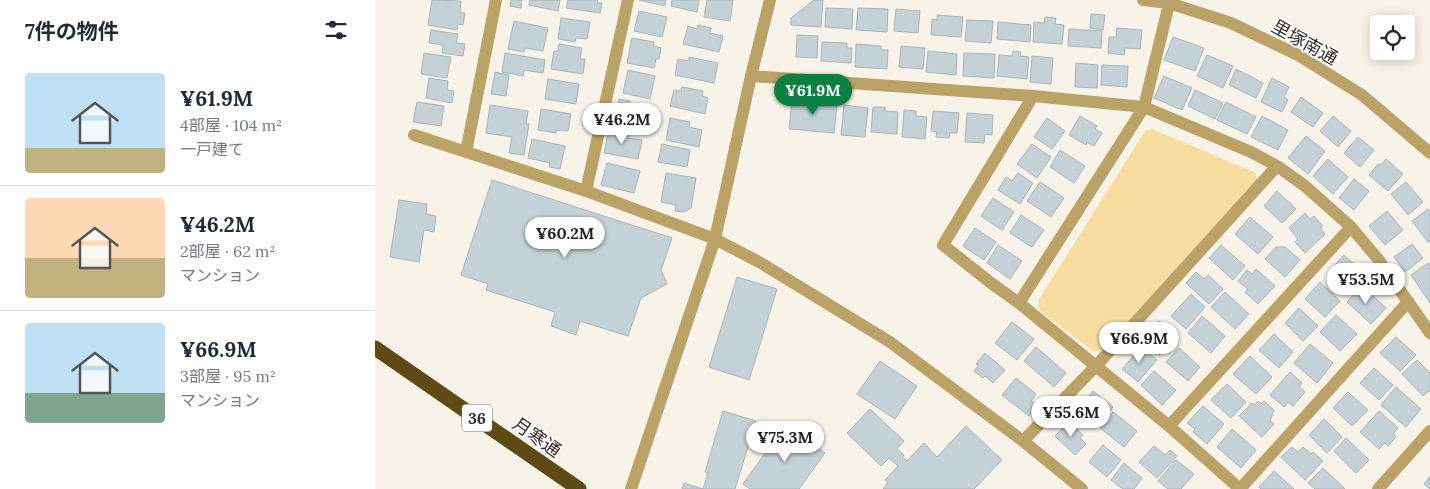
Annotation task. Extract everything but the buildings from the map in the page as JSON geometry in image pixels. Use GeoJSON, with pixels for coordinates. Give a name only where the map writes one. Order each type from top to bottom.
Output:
{"type":"FeatureCollection","features":[{"type":"Feature","properties":{"kind":"highway","name":"月寒通"},"geometry":{"type":"LineString","coordinates":[[375,348],[579,489]]}},
{"type":"Feature","properties":{"kind":"street"},"geometry":{"type":"LineString","coordinates":[[466,152],[496,0]]}},
{"type":"Feature","properties":{"kind":"street"},"geometry":{"type":"LineString","coordinates":[[586,191],[628,0]]}},
{"type":"Feature","properties":{"kind":"street"},"geometry":{"type":"LineString","coordinates":[[631,489],[715,238],[770,0]]}},
{"type":"Feature","properties":{"kind":"street","name":"里塚南通"},"geometry":{"type":"LineString","coordinates":[[1143,0],[1170,1],[1231,23],[1298,55],[1362,95],[1430,153]]}},
{"type":"Feature","properties":{"kind":"street"},"geometry":{"type":"LineString","coordinates":[[1019,303],[1144,107],[1170,1]]}},
{"type":"Feature","properties":{"kind":"street"},"geometry":{"type":"LineString","coordinates":[[751,76],[1033,96],[1144,107],[1251,152],[1277,166],[1305,186],[1351,227],[1378,258],[1430,332]]}},
{"type":"Feature","properties":{"kind":"street"},"geometry":{"type":"LineString","coordinates":[[1033,96],[943,244],[1019,303],[1169,426],[1240,489],[1409,302]]}},
{"type":"Feature","properties":{"kind":"street"},"geometry":{"type":"LineString","coordinates":[[415,135],[586,191],[715,238],[761,263],[890,342],[1023,441],[1082,489]]}},
{"type":"Feature","properties":{"kind":"street"},"geometry":{"type":"LineString","coordinates":[[1023,441],[1096,366],[1277,166]]}},
{"type":"Feature","properties":{"kind":"street"},"geometry":{"type":"LineString","coordinates":[[1169,426],[1351,227]]}},
{"type":"Feature","properties":{"kind":"street"},"geometry":{"type":"LineString","coordinates":[[1378,489],[1430,431]]}},
{"type":"Feature","properties":{"kind":"shaded area"},"geometry":{"type":"Polygon","coordinates":[[[1152,129],[1256,173],[1257,180],[1103,350],[1093,351],[1039,310],[1038,301],[1145,131],[1152,129]]]}}]}
